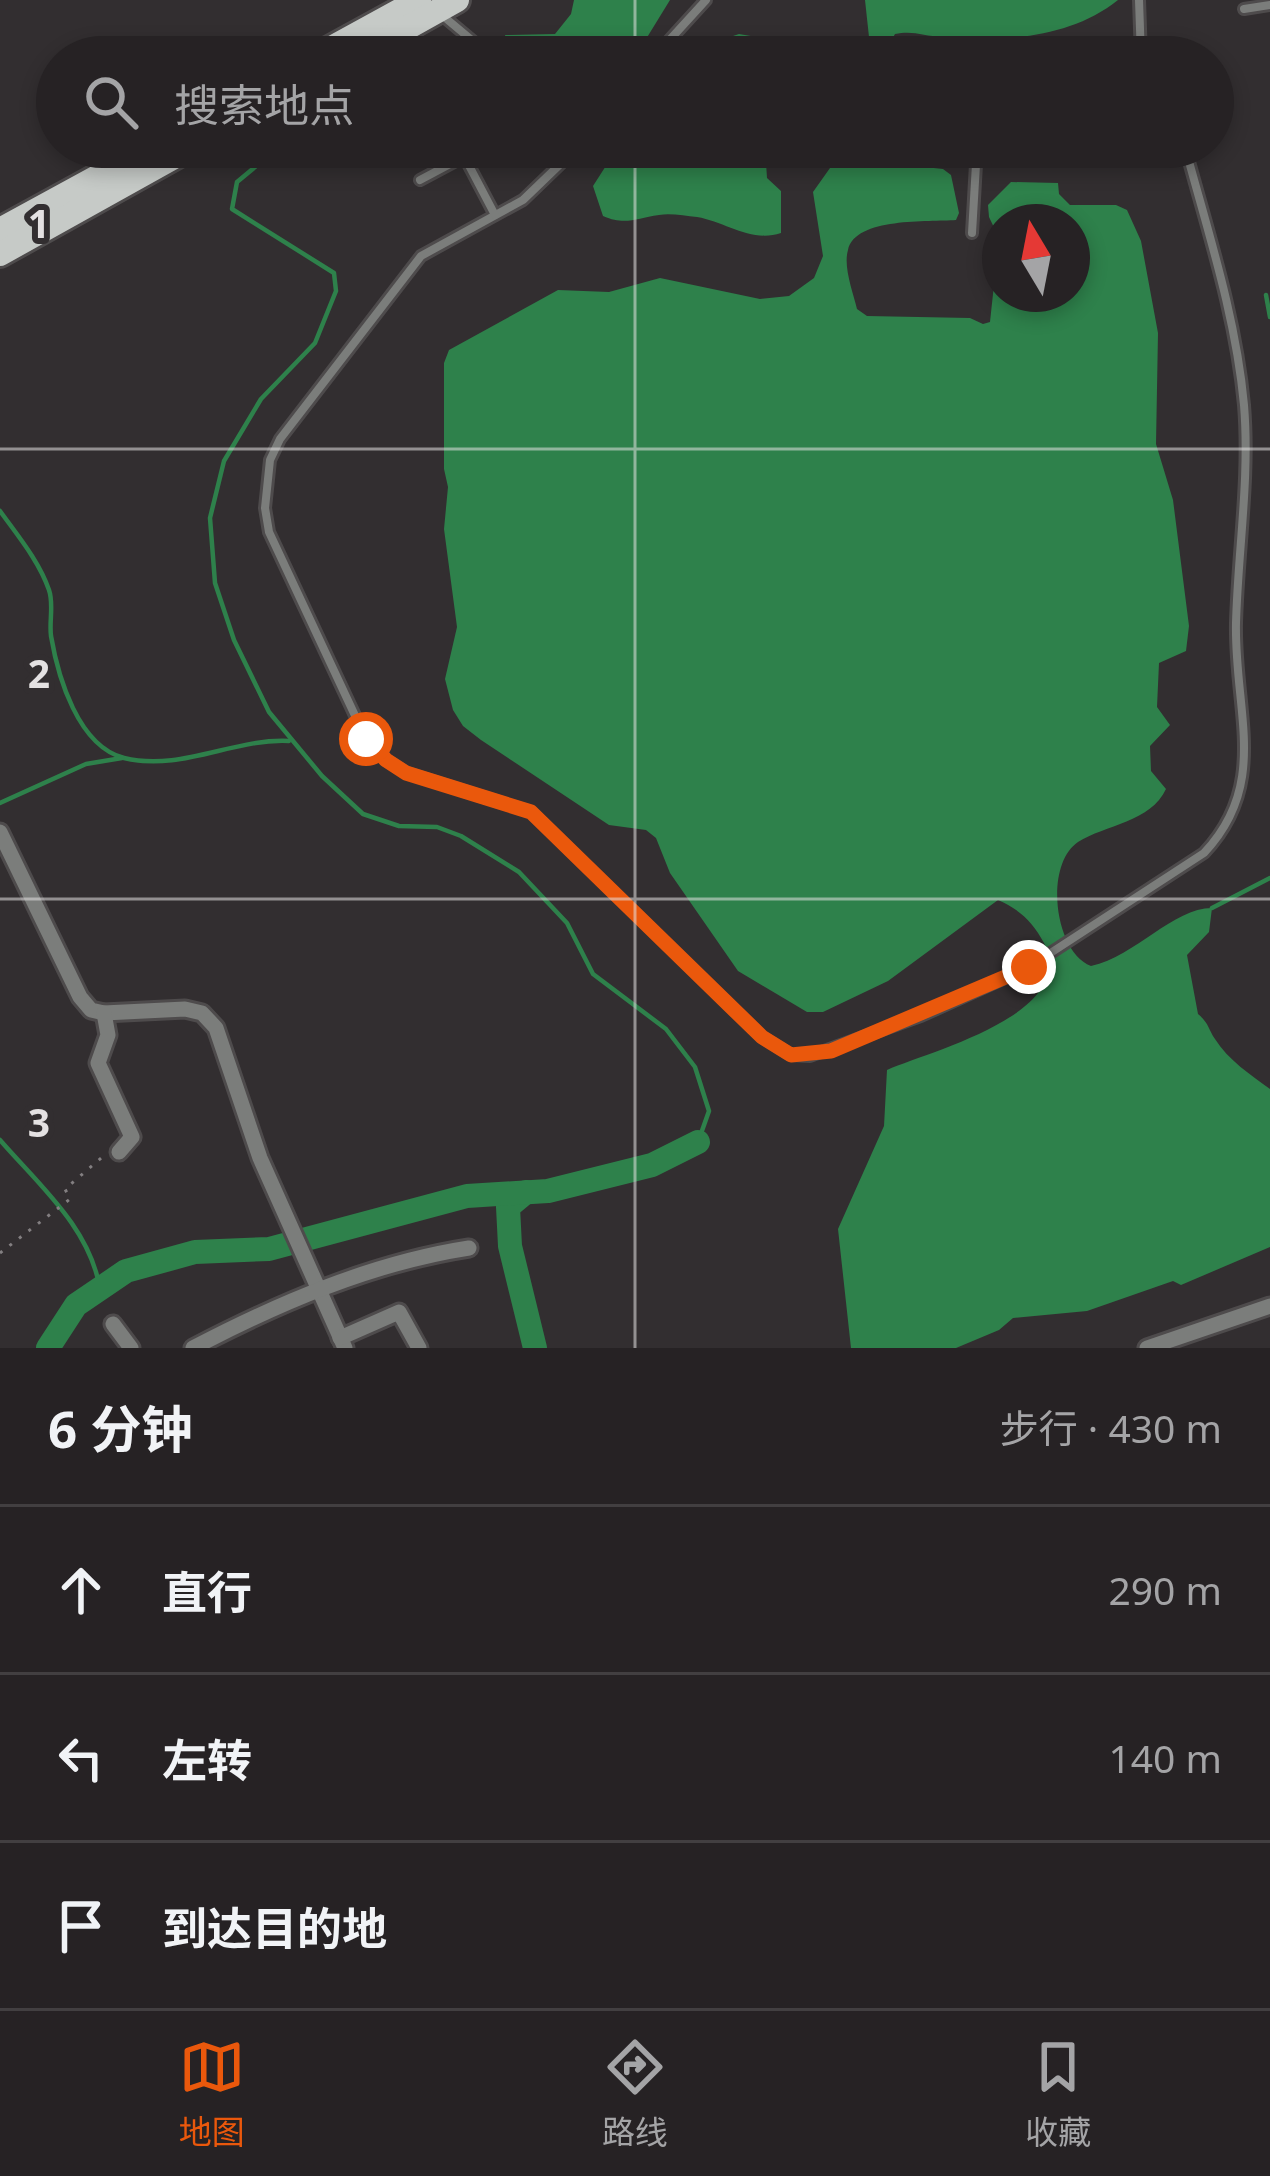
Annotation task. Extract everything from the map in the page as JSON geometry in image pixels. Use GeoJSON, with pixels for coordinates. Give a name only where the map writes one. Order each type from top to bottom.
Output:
{"type":"FeatureCollection","features":[{"type":"Feature","properties":{"kind":"main road"},"geometry":{"type":"LineString","coordinates":[[361,36],[434,3]]}},
{"type":"Feature","properties":{"kind":"main road"},"geometry":{"type":"LineString","coordinates":[[386,36],[434,3]]}},
{"type":"Feature","properties":{"kind":"main road"},"geometry":{"type":"LineString","coordinates":[[0,230],[114,168]]}},
{"type":"Feature","properties":{"kind":"main road"},"geometry":{"type":"LineString","coordinates":[[0,254],[155,168]]}},
{"type":"Feature","properties":{"kind":"street"},"geometry":{"type":"LineString","coordinates":[[0,832],[80,997],[91,1010],[185,1009],[202,1013],[217,1028],[260,1158],[342,1343],[399,1312],[419,1348]]}},
{"type":"Feature","properties":{"kind":"street"},"geometry":{"type":"LineString","coordinates":[[104,1013],[108,1035],[98,1064],[132,1137],[119,1152]]}},
{"type":"Feature","properties":{"kind":"street"},"geometry":{"type":"LineString","coordinates":[[193,1348],[262,1312],[420,1256],[469,1248]]}},
{"type":"Feature","properties":{"kind":"street"},"geometry":{"type":"LineString","coordinates":[[1147,1348],[1270,1306]]}},
{"type":"Feature","properties":{"kind":"street"},"geometry":{"type":"LineString","coordinates":[[113,1324],[131,1348]]}},
{"type":"Feature","properties":{"kind":"lane"},"geometry":{"type":"LineString","coordinates":[[673,36],[706,0]]}},
{"type":"Feature","properties":{"kind":"lane"},"geometry":{"type":"LineString","coordinates":[[1139,0],[1139,36]]}},
{"type":"Feature","properties":{"kind":"lane"},"geometry":{"type":"LineString","coordinates":[[434,3],[469,36]]}},
{"type":"Feature","properties":{"kind":"lane"},"geometry":{"type":"LineString","coordinates":[[1244,9],[1270,5]]}},
{"type":"Feature","properties":{"kind":"lane"},"geometry":{"type":"LineString","coordinates":[[420,180],[443,168]]}},
{"type":"Feature","properties":{"kind":"lane"},"geometry":{"type":"LineString","coordinates":[[470,168],[495,215]]}},
{"type":"Feature","properties":{"kind":"lane"},"geometry":{"type":"LineString","coordinates":[[557,168],[524,200],[421,256],[280,439],[266,482],[269,532],[366,739],[386,760],[436,785],[531,812],[762,1037],[791,1055],[810,1056],[920,1016],[1029,967],[1204,853],[1222,838],[1243,802],[1253,758],[1236,625],[1246,519],[1244,407],[1229,310],[1191,168]]}},
{"type":"Feature","properties":{"kind":"lane"},"geometry":{"type":"LineString","coordinates":[[972,233],[976,168]]}},
{"type":"Feature","properties":{"kind":"path"},"geometry":{"type":"LineString","coordinates":[[0,1252],[49,1219],[70,1199],[65,1189],[111,1150],[119,1152]]}},
{"type":"Feature","properties":{"kind":"shaded area"},"geometry":{"type":"Polygon","coordinates":[[[574,0],[670,0],[648,36],[505,36],[555,34],[571,14],[574,0]]]}},
{"type":"Feature","properties":{"kind":"shaded area"},"geometry":{"type":"Polygon","coordinates":[[[865,0],[1118,0],[1078,23],[1034,35],[869,36],[865,0]]]}},
{"type":"Feature","properties":{"kind":"shaded area"},"geometry":{"type":"Polygon","coordinates":[[[605,168],[766,168],[767,178],[781,191],[781,233],[749,234],[678,215],[611,219],[603,216],[593,186],[605,168]]]}},
{"type":"Feature","properties":{"kind":"shaded area"},"geometry":{"type":"Polygon","coordinates":[[[830,168],[943,169],[951,175],[959,213],[956,220],[894,223],[854,239],[847,257],[857,309],[867,316],[970,318],[983,324],[990,322],[991,312],[1090,312],[1090,205],[1127,210],[1141,241],[1158,333],[1156,444],[1173,500],[1189,626],[1186,651],[1159,663],[1157,707],[1170,725],[1150,746],[1151,771],[1166,789],[1150,809],[1089,836],[1067,853],[1060,869],[1058,907],[1069,944],[1091,966],[1123,953],[1183,916],[1212,908],[1209,932],[1187,955],[1198,1014],[1226,1054],[1270,1089],[1270,1247],[1181,1285],[1173,1281],[1087,1311],[1013,1318],[999,1330],[956,1348],[851,1348],[838,1229],[884,1126],[887,1070],[965,1040],[1021,1009],[1040,990],[1049,968],[1044,943],[1035,929],[998,900],[888,981],[823,1012],[807,1012],[738,971],[670,873],[656,838],[646,830],[609,825],[481,740],[463,726],[453,710],[445,679],[457,627],[444,529],[448,487],[444,363],[449,350],[558,290],[609,292],[660,278],[760,299],[789,296],[814,278],[823,256],[813,192],[830,168]]]}},
{"type":"Feature","properties":{"kind":"shaded area"},"geometry":{"type":"Polygon","coordinates":[[[1011,182],[1058,183],[1059,194],[1069,204],[989,204],[1011,182]]]}},
{"type":"Feature","properties":{"kind":"waterway"},"geometry":{"type":"LineString","coordinates":[[254,168],[237,182],[232,209],[334,273],[336,291],[315,343],[261,399],[224,461],[210,518],[215,583],[234,640],[269,712],[322,776],[363,814],[399,826],[437,827],[461,836],[519,872],[567,923],[593,974],[666,1029],[695,1067],[709,1111],[698,1142]]}},
{"type":"Feature","properties":{"kind":"waterway"},"geometry":{"type":"LineString","coordinates":[[1266,295],[1270,317]]}},
{"type":"Feature","properties":{"kind":"waterway"},"geometry":{"type":"LineString","coordinates":[[0,511],[49,590],[54,653],[73,708],[94,740],[124,758],[145,761],[289,741]]}},
{"type":"Feature","properties":{"kind":"waterway"},"geometry":{"type":"LineString","coordinates":[[0,803],[86,764],[122,758]]}},
{"type":"Feature","properties":{"kind":"waterway"},"geometry":{"type":"LineString","coordinates":[[1212,908],[1270,878]]}},
{"type":"Feature","properties":{"kind":"waterway"},"geometry":{"type":"LineString","coordinates":[[0,1140],[75,1227],[100,1289]]}},
{"type":"Feature","properties":{"kind":"waterway"},"geometry":{"type":"LineString","coordinates":[[48,1348],[76,1305],[126,1271],[195,1252],[269,1249],[467,1196],[548,1191],[652,1165],[698,1142]]}},
{"type":"Feature","properties":{"kind":"waterway"},"geometry":{"type":"LineString","coordinates":[[526,1192],[508,1207],[510,1246],[535,1348]]}},
{"type":"Feature","properties":{"kind":"route"},"geometry":{"type":"LineString","coordinates":[[366,739],[406,773],[531,812],[762,1037],[791,1055],[831,1051],[1029,967]]}}]}
